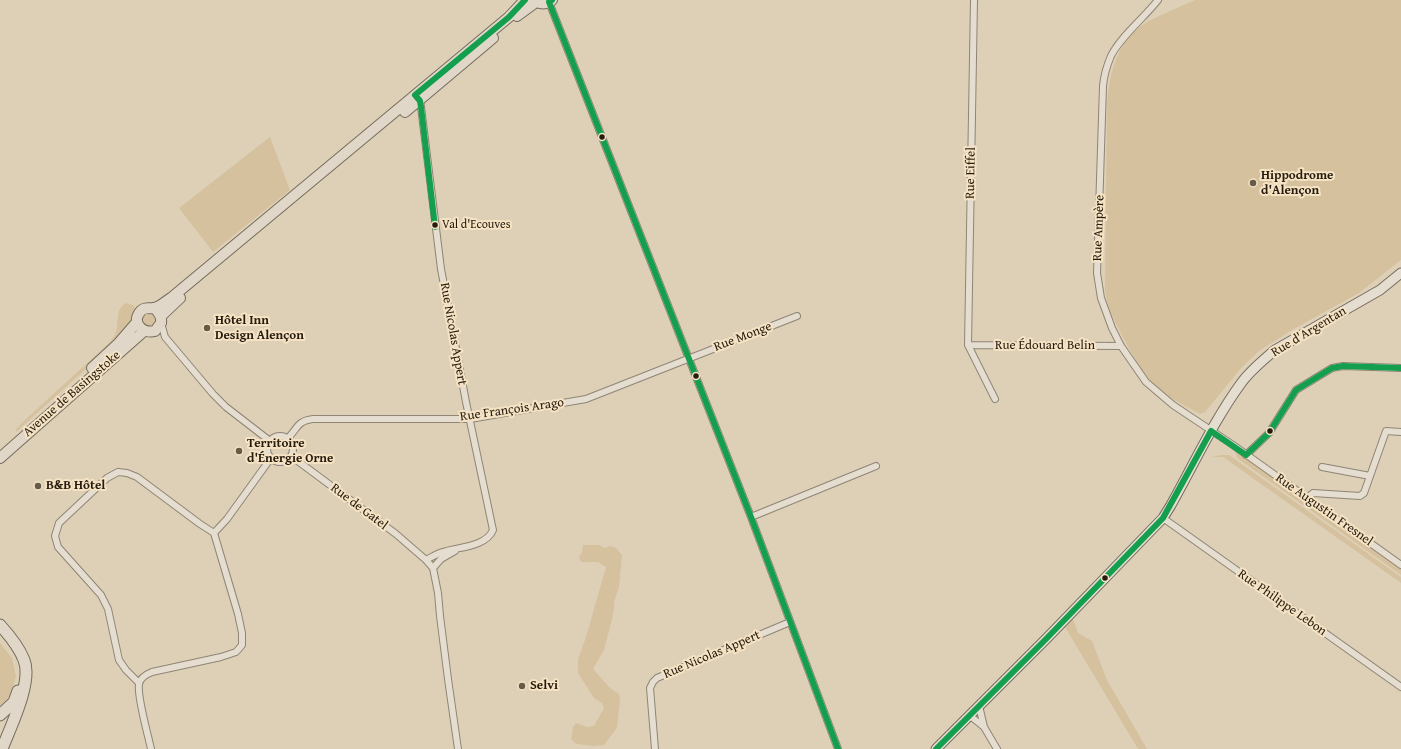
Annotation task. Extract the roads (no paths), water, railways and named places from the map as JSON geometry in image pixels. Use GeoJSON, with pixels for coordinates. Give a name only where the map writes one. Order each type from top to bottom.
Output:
{"type":"FeatureCollection","features":[{"type":"Feature","properties":{"kind":"highway"},"geometry":{"type":"LineString","coordinates":[[0,625],[12,639],[25,662],[26,680],[20,705],[2,749]]}},
{"type":"Feature","properties":{"kind":"highway"},"geometry":{"type":"LineString","coordinates":[[0,631],[9,641],[21,663],[21,680],[14,702],[0,715]]}},
{"type":"Feature","properties":{"kind":"main road"},"geometry":{"type":"LineString","coordinates":[[417,98],[509,17],[525,0]]}},
{"type":"Feature","properties":{"kind":"main road"},"geometry":{"type":"LineString","coordinates":[[371,135],[175,302],[161,320],[157,329],[148,331],[139,326],[137,322],[141,310],[154,308],[171,298],[535,1],[545,4],[551,1]]}},
{"type":"Feature","properties":{"kind":"main road","name":"Rue d'Argentan"},"geometry":{"type":"LineString","coordinates":[[936,749],[1047,638],[1163,518],[1211,431],[1242,381],[1275,350],[1380,290],[1401,272]]}},
{"type":"Feature","properties":{"kind":"main road"},"geometry":{"type":"LineString","coordinates":[[154,308],[157,310],[161,320]]}},
{"type":"Feature","properties":{"kind":"main road","name":"Avenue de Basingstoke"},"geometry":{"type":"LineString","coordinates":[[0,451],[118,344],[137,322]]}},
{"type":"Feature","properties":{"kind":"main road","name":"Avenue de Basingstoke"},"geometry":{"type":"LineString","coordinates":[[0,458],[148,331]]}},
{"type":"Feature","properties":{"kind":"street","name":"Rue Eiffel"},"geometry":{"type":"LineString","coordinates":[[968,345],[974,0]]}},
{"type":"Feature","properties":{"kind":"street","name":"Rue Ampère"},"geometry":{"type":"LineString","coordinates":[[1158,0],[1147,14],[1125,36],[1112,55],[1105,73],[1103,86],[1098,273],[1101,298],[1112,328],[1121,346],[1146,382],[1155,391],[1211,431]]}},
{"type":"Feature","properties":{"kind":"street"},"geometry":{"type":"LineString","coordinates":[[551,1],[688,358],[751,517],[838,749]]}},
{"type":"Feature","properties":{"kind":"street","name":"Rue Nicolas Appert"},"geometry":{"type":"LineString","coordinates":[[417,98],[440,261],[493,530],[491,536],[485,540],[458,549],[443,552],[426,560]]}},
{"type":"Feature","properties":{"kind":"street","name":"Rue Monge"},"geometry":{"type":"LineString","coordinates":[[688,358],[797,316]]}},
{"type":"Feature","properties":{"kind":"street"},"geometry":{"type":"LineString","coordinates":[[161,320],[165,337],[226,407],[270,441]]}},
{"type":"Feature","properties":{"kind":"street"},"geometry":{"type":"LineString","coordinates":[[148,331],[165,337]]}},
{"type":"Feature","properties":{"kind":"street","name":"Rue Édouard Belin"},"geometry":{"type":"LineString","coordinates":[[968,345],[1121,346]]}},
{"type":"Feature","properties":{"kind":"street"},"geometry":{"type":"LineString","coordinates":[[968,345],[995,399]]}},
{"type":"Feature","properties":{"kind":"street","name":"Rue François Arago"},"geometry":{"type":"LineString","coordinates":[[288,438],[300,423],[305,420],[470,419],[586,398],[688,358]]}},
{"type":"Feature","properties":{"kind":"street"},"geometry":{"type":"LineString","coordinates":[[1246,455],[1269,432],[1296,390],[1332,368],[1343,366],[1401,368]]}},
{"type":"Feature","properties":{"kind":"street","name":"Rue Augustin Fresnel"},"geometry":{"type":"LineString","coordinates":[[1211,431],[1401,565]]}},
{"type":"Feature","properties":{"kind":"street"},"geometry":{"type":"LineString","coordinates":[[1307,498],[1313,493],[1360,496],[1364,493],[1386,431],[1401,432]]}},
{"type":"Feature","properties":{"kind":"street"},"geometry":{"type":"LineString","coordinates":[[280,435],[288,438],[294,448],[291,456],[286,461],[281,462],[271,458],[267,449],[270,441],[274,437],[280,435]]}},
{"type":"Feature","properties":{"kind":"street","name":"Rue de Gatel"},"geometry":{"type":"LineString","coordinates":[[291,456],[396,534],[426,560]]}},
{"type":"Feature","properties":{"kind":"street"},"geometry":{"type":"LineString","coordinates":[[214,533],[227,519],[271,458]]}},
{"type":"Feature","properties":{"kind":"street"},"geometry":{"type":"LineString","coordinates":[[751,517],[876,466]]}},
{"type":"Feature","properties":{"kind":"street"},"geometry":{"type":"LineString","coordinates":[[1322,467],[1370,476]]}},
{"type":"Feature","properties":{"kind":"street"},"geometry":{"type":"LineString","coordinates":[[139,683],[126,670],[119,660],[108,609],[101,595],[58,547],[55,536],[59,523],[107,478],[118,472],[127,473],[137,477],[214,533],[238,614],[242,634],[242,645],[236,652],[221,657],[152,672],[144,676],[139,683],[140,700],[151,749]]}},
{"type":"Feature","properties":{"kind":"street","name":"Rue Philippe Lebon"},"geometry":{"type":"LineString","coordinates":[[1163,518],[1401,687]]}},
{"type":"Feature","properties":{"kind":"street","name":"Rue Nicolas Appert"},"geometry":{"type":"LineString","coordinates":[[433,568],[441,559],[458,549]]}},
{"type":"Feature","properties":{"kind":"street"},"geometry":{"type":"LineString","coordinates":[[426,560],[433,568],[438,593],[447,673],[458,749]]}},
{"type":"Feature","properties":{"kind":"street","name":"Rue Nicolas Appert"},"geometry":{"type":"LineString","coordinates":[[655,749],[650,688],[657,678],[790,622]]}},
{"type":"Feature","properties":{"kind":"street"},"geometry":{"type":"LineString","coordinates":[[977,707],[980,710],[984,727],[997,749]]}},
{"type":"Feature","properties":{"kind":"street"},"geometry":{"type":"LineString","coordinates":[[969,715],[984,727]]}},
{"type":"Feature","properties":{"kind":"place","name":"Hippodrome d'Alençon"},"geometry":{"type":"Point","coordinates":[1253,183]}},
{"type":"Feature","properties":{"kind":"place","name":"Val d'Ecouves"},"geometry":{"type":"Point","coordinates":[435,225]}},
{"type":"Feature","properties":{"kind":"place","name":"Hôtel Inn Design Alençon"},"geometry":{"type":"Point","coordinates":[207,328]}},
{"type":"Feature","properties":{"kind":"place","name":"Territoire d'Énergie Orne"},"geometry":{"type":"Point","coordinates":[239,451]}},
{"type":"Feature","properties":{"kind":"place","name":"B&B Hôtel"},"geometry":{"type":"Point","coordinates":[38,486]}},
{"type":"Feature","properties":{"kind":"place","name":"Selvi"},"geometry":{"type":"Point","coordinates":[522,686]}}]}
